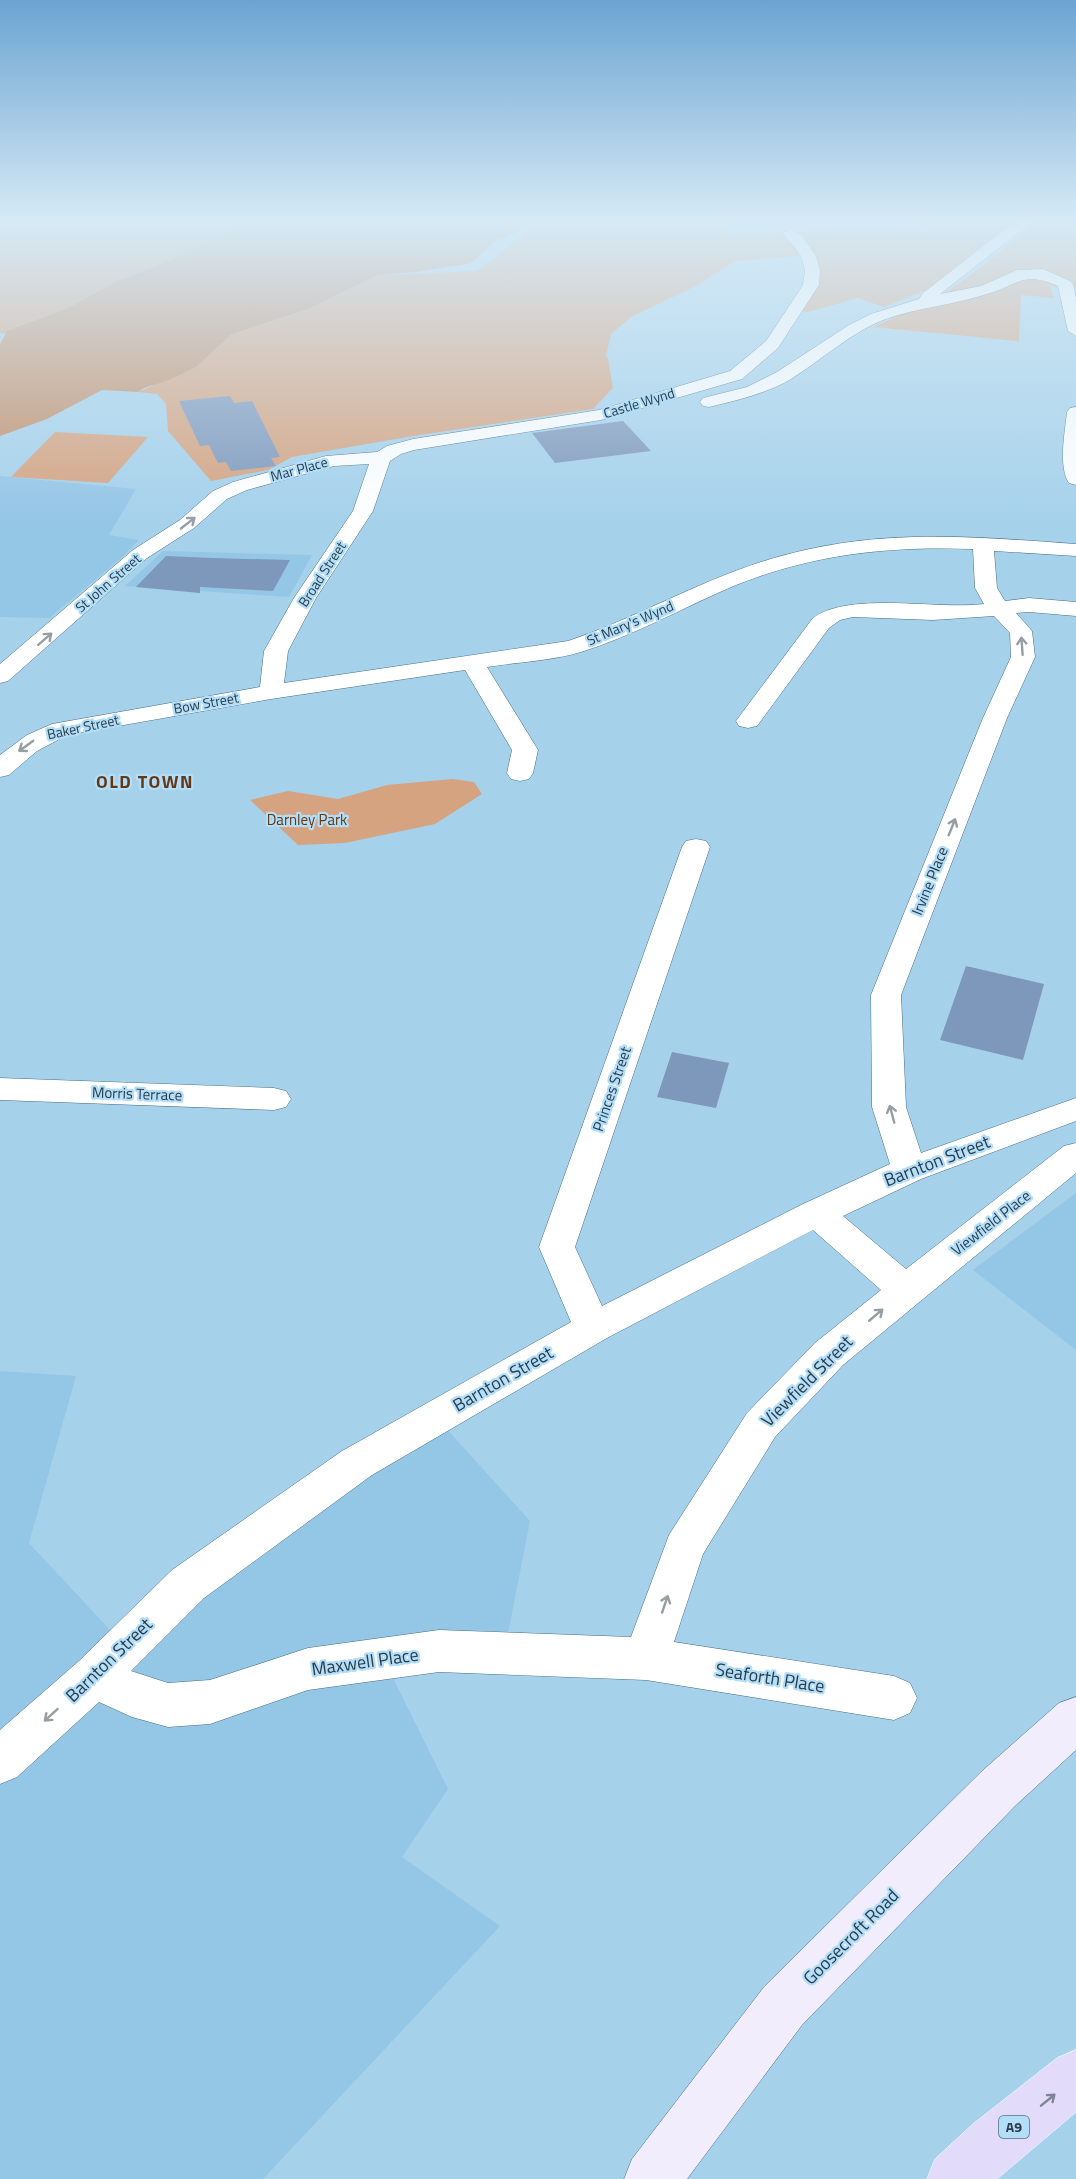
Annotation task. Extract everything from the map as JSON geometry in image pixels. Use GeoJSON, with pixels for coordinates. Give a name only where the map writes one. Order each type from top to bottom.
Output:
{"type":"FeatureCollection","features":[{"type":"Feature","properties":{"kind":"main road","name":"Goosecroft Road"},"geometry":{"type":"LineString","coordinates":[[652,2179],[783,2006],[998,1789],[1069,1736]]}},
{"type":"Feature","properties":{"kind":"main road","name":"A9"},"geometry":{"type":"LineString","coordinates":[[955,2179],[993,2144],[1076,2078]]}},
{"type":"Feature","properties":{"kind":"street","name":"Castle Wynd"},"geometry":{"type":"LineString","coordinates":[[381,458],[394,450],[413,445],[559,423],[627,408],[645,400],[714,383],[735,375],[760,356],[786,322]]}},
{"type":"Feature","properties":{"kind":"street"},"geometry":{"type":"LineString","coordinates":[[627,408],[674,409],[718,401],[753,391],[783,376],[867,322]]}},
{"type":"Feature","properties":{"kind":"street"},"geometry":{"type":"LineString","coordinates":[[1076,412],[1072,450],[1076,479]]}},
{"type":"Feature","properties":{"kind":"street","name":"Mar Place"},"geometry":{"type":"LineString","coordinates":[[220,495],[240,486],[333,460],[381,458]]}},
{"type":"Feature","properties":{"kind":"street","name":"Broad Street"},"geometry":{"type":"LineString","coordinates":[[271,692],[276,651],[305,598],[363,511],[381,458]]}},
{"type":"Feature","properties":{"kind":"street","name":"St John Street"},"geometry":{"type":"LineString","coordinates":[[0,676],[140,554],[156,545],[220,495]]}},
{"type":"Feature","properties":{"kind":"street","name":"St Mary's Wynd"},"geometry":{"type":"LineString","coordinates":[[271,692],[572,646],[600,638],[712,586],[793,559],[884,543],[1076,550]]}},
{"type":"Feature","properties":{"kind":"street"},"geometry":{"type":"LineString","coordinates":[[156,545],[184,547]]}},
{"type":"Feature","properties":{"kind":"street","name":"Irvine Place"},"geometry":{"type":"LineString","coordinates":[[909,1170],[889,1107],[886,995],[995,718],[1023,657],[1021,631],[998,608],[986,588],[983,545]]}},
{"type":"Feature","properties":{"kind":"street"},"geometry":{"type":"LineString","coordinates":[[748,721],[821,623],[832,615],[853,609],[933,613],[1029,605],[1076,609]]}},
{"type":"Feature","properties":{"kind":"street"},"geometry":{"type":"LineString","coordinates":[[472,662],[525,750],[520,773]]}},
{"type":"Feature","properties":{"kind":"street","name":"Bow Street"},"geometry":{"type":"LineString","coordinates":[[142,715],[271,692]]}},
{"type":"Feature","properties":{"kind":"street","name":"Baker Street"},"geometry":{"type":"LineString","coordinates":[[0,769],[22,748],[40,736],[61,729],[142,715]]}},
{"type":"Feature","properties":{"kind":"street","name":"Princes Street"},"geometry":{"type":"LineString","coordinates":[[593,1328],[557,1247],[696,848]]}},
{"type":"Feature","properties":{"kind":"street","name":"Morris Terrace"},"geometry":{"type":"LineString","coordinates":[[0,1089],[274,1099]]}},
{"type":"Feature","properties":{"kind":"street","name":"Barnton Street"},"geometry":{"type":"LineString","coordinates":[[0,1761],[94,1676],[188,1584],[357,1463],[593,1328],[816,1213],[909,1170],[1076,1108]]}},
{"type":"Feature","properties":{"kind":"street","name":"Viewfield Place"},"geometry":{"type":"LineString","coordinates":[[906,1290],[1076,1155]]}},
{"type":"Feature","properties":{"kind":"street"},"geometry":{"type":"LineString","coordinates":[[816,1213],[906,1290]]}},
{"type":"Feature","properties":{"kind":"street","name":"Viewfield Street"},"geometry":{"type":"LineString","coordinates":[[646,1659],[684,1548],[762,1425],[829,1354],[906,1290]]}},
{"type":"Feature","properties":{"kind":"street","name":"Maxwell Place"},"geometry":{"type":"LineString","coordinates":[[94,1676],[132,1695],[168,1705],[210,1702],[308,1669],[439,1651],[646,1659]]}},
{"type":"Feature","properties":{"kind":"street","name":"Seaforth Place"},"geometry":{"type":"LineString","coordinates":[[646,1659],[894,1698]]}},
{"type":"Feature","properties":{"kind":"shaded area"},"geometry":{"type":"Polygon","coordinates":[[[32,322],[269,322],[232,334],[196,367],[169,380],[138,392],[102,390],[47,419],[0,436],[0,344],[7,331],[32,322]]]}},
{"type":"Feature","properties":{"kind":"shaded area"},"geometry":{"type":"Polygon","coordinates":[[[0,476],[136,489],[109,535],[139,540],[120,559],[49,618],[0,617],[0,476]]]}},
{"type":"Feature","properties":{"kind":"shaded area"},"geometry":{"type":"Polygon","coordinates":[[[163,551],[312,555],[289,597],[125,586],[163,551]]]}},
{"type":"Feature","properties":{"kind":"shaded area"},"geometry":{"type":"Polygon","coordinates":[[[1076,1193],[1076,1350],[973,1270],[1076,1193]]]}},
{"type":"Feature","properties":{"kind":"shaded area"},"geometry":{"type":"Polygon","coordinates":[[[0,1371],[76,1376],[29,1543],[110,1630],[424,1404],[530,1521],[501,1669],[389,1670],[448,1789],[402,1857],[500,1926],[263,2179],[0,2179],[0,1371]]]}},
{"type":"Feature","properties":{"kind":"green space"},"geometry":{"type":"Polygon","coordinates":[[[0,322],[36,322],[6,334],[0,333],[0,322]]]}},
{"type":"Feature","properties":{"kind":"green space"},"geometry":{"type":"Polygon","coordinates":[[[269,322],[625,322],[611,334],[606,356],[613,388],[593,409],[292,457],[268,470],[211,481],[168,431],[166,404],[157,394],[138,392],[196,367],[232,334],[269,322]]]}},
{"type":"Feature","properties":{"kind":"green space"},"geometry":{"type":"Polygon","coordinates":[[[885,322],[1020,322],[1019,341],[873,327],[885,322]]]}},
{"type":"Feature","properties":{"kind":"green space"},"geometry":{"type":"Polygon","coordinates":[[[55,432],[148,437],[108,483],[11,477],[55,432]]]}},
{"type":"Feature","properties":{"kind":"green space","name":"Darnley Park"},"geometry":{"type":"Polygon","coordinates":[[[453,779],[474,782],[482,794],[435,824],[345,843],[298,845],[250,800],[288,791],[338,799],[387,785],[453,779]]]}},
{"type":"Feature","properties":{"kind":"building"},"geometry":{"type":"Polygon","coordinates":[[[230,396],[234,403],[252,401],[280,457],[271,458],[276,466],[231,471],[226,462],[218,463],[209,445],[200,446],[179,401],[230,396]]]}},
{"type":"Feature","properties":{"kind":"building"},"geometry":{"type":"Polygon","coordinates":[[[623,421],[651,451],[555,463],[532,433],[623,421]]]}},
{"type":"Feature","properties":{"kind":"building"},"geometry":{"type":"Polygon","coordinates":[[[166,556],[290,560],[273,591],[200,587],[200,593],[136,587],[166,556]]]}},
{"type":"Feature","properties":{"kind":"building"},"geometry":{"type":"Polygon","coordinates":[[[966,966],[1044,984],[1023,1060],[940,1040],[966,966]]]}},
{"type":"Feature","properties":{"kind":"building"},"geometry":{"type":"Polygon","coordinates":[[[672,1052],[729,1063],[716,1108],[657,1097],[672,1052]]]}},
{"type":"Feature","properties":{"kind":"district","name":"OLD TOWN"},"geometry":{"type":"Point","coordinates":[145,782]}}]}
